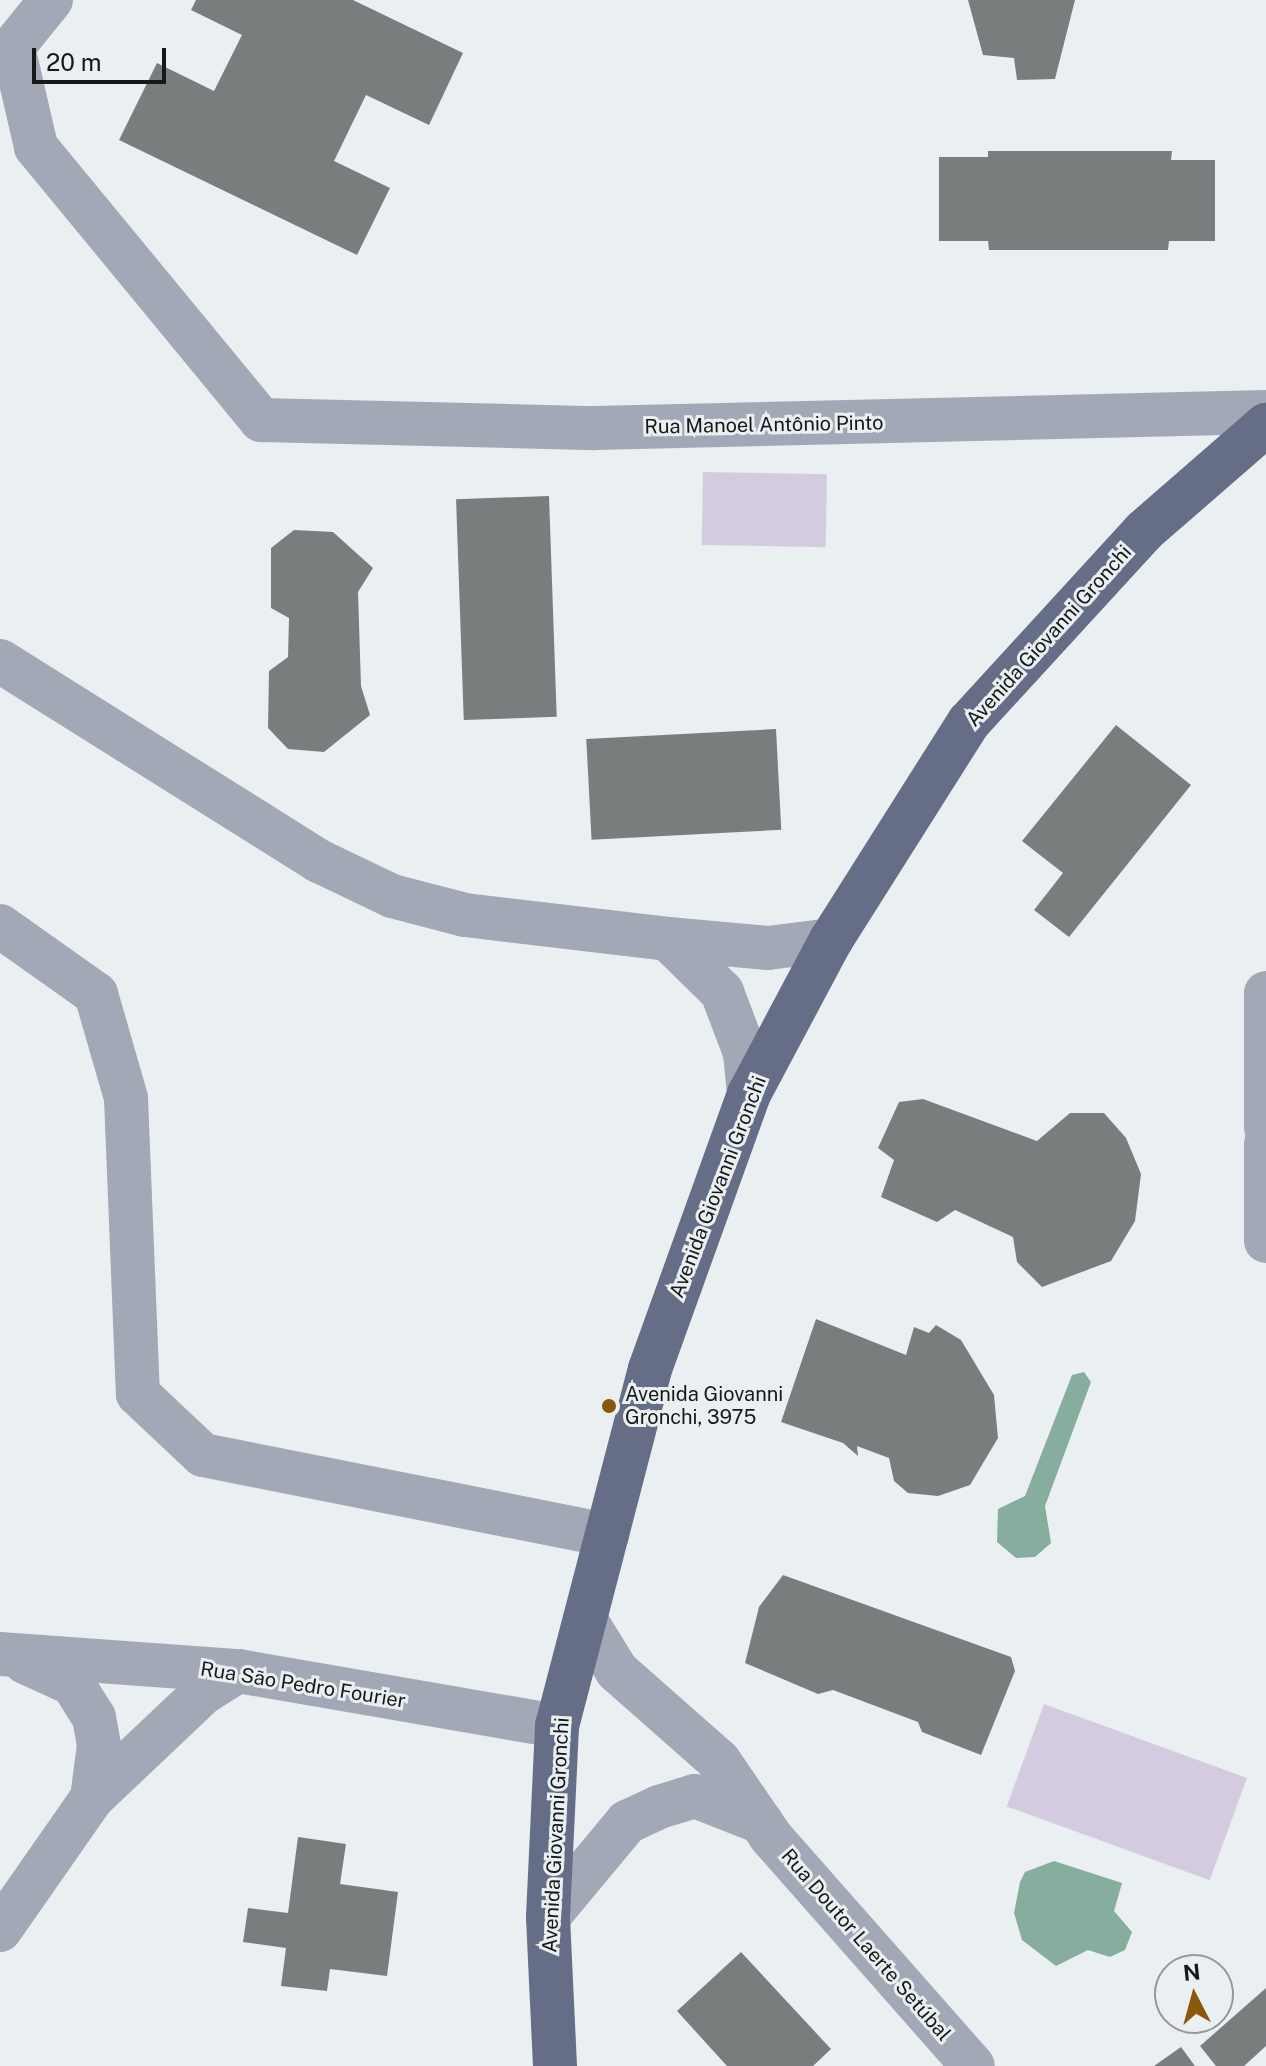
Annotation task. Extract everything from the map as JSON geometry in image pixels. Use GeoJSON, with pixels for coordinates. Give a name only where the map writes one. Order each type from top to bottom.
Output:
{"type":"FeatureCollection","features":[{"type":"Feature","properties":{"kind":"main road","name":"Avenida Giovanni Gronchi"},"geometry":{"type":"LineString","coordinates":[[555,2066],[548,1917],[557,1726],[650,1369],[749,1094],[831,940],[969,722],[1144,531],[1264,429]]}},
{"type":"Feature","properties":{"kind":"street"},"geometry":{"type":"LineString","coordinates":[[7,46],[51,0]]}},
{"type":"Feature","properties":{"kind":"street","name":"Rua Manoel Antônio Pinto"},"geometry":{"type":"LineString","coordinates":[[7,46],[36,147],[261,420],[595,428],[1264,429]]}},
{"type":"Feature","properties":{"kind":"street"},"geometry":{"type":"LineString","coordinates":[[0,661],[319,861],[392,896],[465,915],[668,939],[768,948],[831,940]]}},
{"type":"Feature","properties":{"kind":"street"},"geometry":{"type":"LineString","coordinates":[[0,926],[96,994],[126,1098],[138,1394],[203,1455],[607,1535]]}},
{"type":"Feature","properties":{"kind":"street"},"geometry":{"type":"LineString","coordinates":[[668,939],[722,992],[745,1053],[749,1094]]}},
{"type":"Feature","properties":{"kind":"street"},"geometry":{"type":"LineString","coordinates":[[1266,993],[1266,1128]]}},
{"type":"Feature","properties":{"kind":"street"},"geometry":{"type":"LineString","coordinates":[[1266,1144],[1266,1241]]}},
{"type":"Feature","properties":{"kind":"street","name":"Rua Doutor Laerte Setúbal"},"geometry":{"type":"LineString","coordinates":[[585,1619],[617,1671],[719,1761],[766,1830],[973,2066]]}},
{"type":"Feature","properties":{"kind":"street"},"geometry":{"type":"LineString","coordinates":[[2,1654],[52,1671],[87,1706],[99,1745],[92,1798]]}},
{"type":"Feature","properties":{"kind":"street","name":"Rua São Pedro Fourier"},"geometry":{"type":"LineString","coordinates":[[2,1654],[238,1671],[557,1726]]}},
{"type":"Feature","properties":{"kind":"street"},"geometry":{"type":"LineString","coordinates":[[0,1930],[92,1798],[203,1693],[238,1671]]}},
{"type":"Feature","properties":{"kind":"street","name":"Rua Doutor Laerte Setúbal"},"geometry":{"type":"LineString","coordinates":[[548,1917],[627,1822],[659,1807],[695,1796],[766,1830]]}},
{"type":"Feature","properties":{"kind":"shaded area"},"geometry":{"type":"Polygon","coordinates":[[[703,472],[827,474],[826,547],[702,545],[703,472]]]}},
{"type":"Feature","properties":{"kind":"shaded area"},"geometry":{"type":"Polygon","coordinates":[[[1084,1372],[1091,1382],[1045,1506],[1051,1543],[1035,1557],[1016,1558],[997,1542],[998,1509],[1025,1496],[1072,1375],[1084,1372]]]}},
{"type":"Feature","properties":{"kind":"shaded area"},"geometry":{"type":"Polygon","coordinates":[[[1044,1704],[1247,1778],[1210,1880],[1007,1806],[1044,1704]]]}},
{"type":"Feature","properties":{"kind":"shaded area"},"geometry":{"type":"Polygon","coordinates":[[[1054,1861],[1122,1883],[1114,1911],[1132,1932],[1125,1950],[1110,1957],[1088,1950],[1056,1966],[1022,1940],[1014,1913],[1020,1882],[1025,1872],[1054,1861]]]}},
{"type":"Feature","properties":{"kind":"building"},"geometry":{"type":"Polygon","coordinates":[[[196,0],[353,0],[463,53],[429,125],[366,95],[334,161],[390,188],[357,255],[119,140],[157,63],[214,91],[242,35],[191,10],[196,0]]]}},
{"type":"Feature","properties":{"kind":"building"},"geometry":{"type":"Polygon","coordinates":[[[968,0],[1075,0],[1055,79],[1017,80],[1014,58],[983,55],[968,0]]]}},
{"type":"Feature","properties":{"kind":"building"},"geometry":{"type":"Polygon","coordinates":[[[988,151],[1172,151],[1171,160],[1215,160],[1215,241],[1169,241],[1168,250],[989,250],[988,241],[939,241],[939,157],[988,157],[988,151]]]}},
{"type":"Feature","properties":{"kind":"building"},"geometry":{"type":"Polygon","coordinates":[[[549,496],[557,717],[464,720],[456,499],[549,496]]]}},
{"type":"Feature","properties":{"kind":"building"},"geometry":{"type":"Polygon","coordinates":[[[294,530],[333,532],[373,568],[358,592],[361,686],[370,715],[324,752],[288,749],[268,728],[269,671],[288,657],[289,618],[271,608],[271,548],[294,530]]]}},
{"type":"Feature","properties":{"kind":"building"},"geometry":{"type":"Polygon","coordinates":[[[1116,725],[1191,785],[1069,937],[1034,910],[1063,873],[1022,841],[1116,725]]]}},
{"type":"Feature","properties":{"kind":"building"},"geometry":{"type":"Polygon","coordinates":[[[776,729],[781,830],[592,840],[586,739],[776,729]]]}},
{"type":"Feature","properties":{"kind":"building"},"geometry":{"type":"Polygon","coordinates":[[[923,1099],[1037,1141],[1070,1113],[1104,1113],[1126,1138],[1141,1174],[1135,1221],[1111,1261],[1042,1287],[1017,1262],[1013,1237],[955,1210],[937,1222],[881,1197],[894,1160],[878,1148],[899,1102],[923,1099]]]}},
{"type":"Feature","properties":{"kind":"building"},"geometry":{"type":"Polygon","coordinates":[[[816,1319],[906,1355],[914,1327],[929,1333],[936,1325],[961,1340],[994,1395],[998,1438],[970,1485],[938,1496],[908,1493],[894,1481],[889,1458],[857,1446],[858,1456],[843,1443],[781,1422],[816,1319]]]}},
{"type":"Feature","properties":{"kind":"building"},"geometry":{"type":"Polygon","coordinates":[[[783,1575],[1011,1657],[1015,1671],[981,1755],[922,1732],[918,1722],[833,1690],[818,1694],[745,1663],[759,1607],[783,1575]]]}},
{"type":"Feature","properties":{"kind":"building"},"geometry":{"type":"Polygon","coordinates":[[[298,1837],[346,1844],[340,1884],[398,1892],[387,1976],[330,1969],[327,1991],[281,1986],[286,1948],[243,1942],[248,1908],[288,1913],[298,1837]]]}},
{"type":"Feature","properties":{"kind":"building"},"geometry":{"type":"Polygon","coordinates":[[[741,1952],[831,2049],[813,2066],[727,2066],[677,2011],[741,1952]]]}},
{"type":"Feature","properties":{"kind":"building"},"geometry":{"type":"Polygon","coordinates":[[[1266,1988],[1266,2046],[1244,2066],[1216,2066],[1200,2046],[1214,2034],[1234,2034],[1234,2016],[1266,1988]]]}},
{"type":"Feature","properties":{"kind":"building"},"geometry":{"type":"Polygon","coordinates":[[[1181,2047],[1195,2066],[1154,2066],[1181,2047]]]}},
{"type":"Feature","properties":{"kind":"place","name":"Avenida Giovanni Gronchi, 3975"},"geometry":{"type":"Point","coordinates":[609,1406]}}]}
